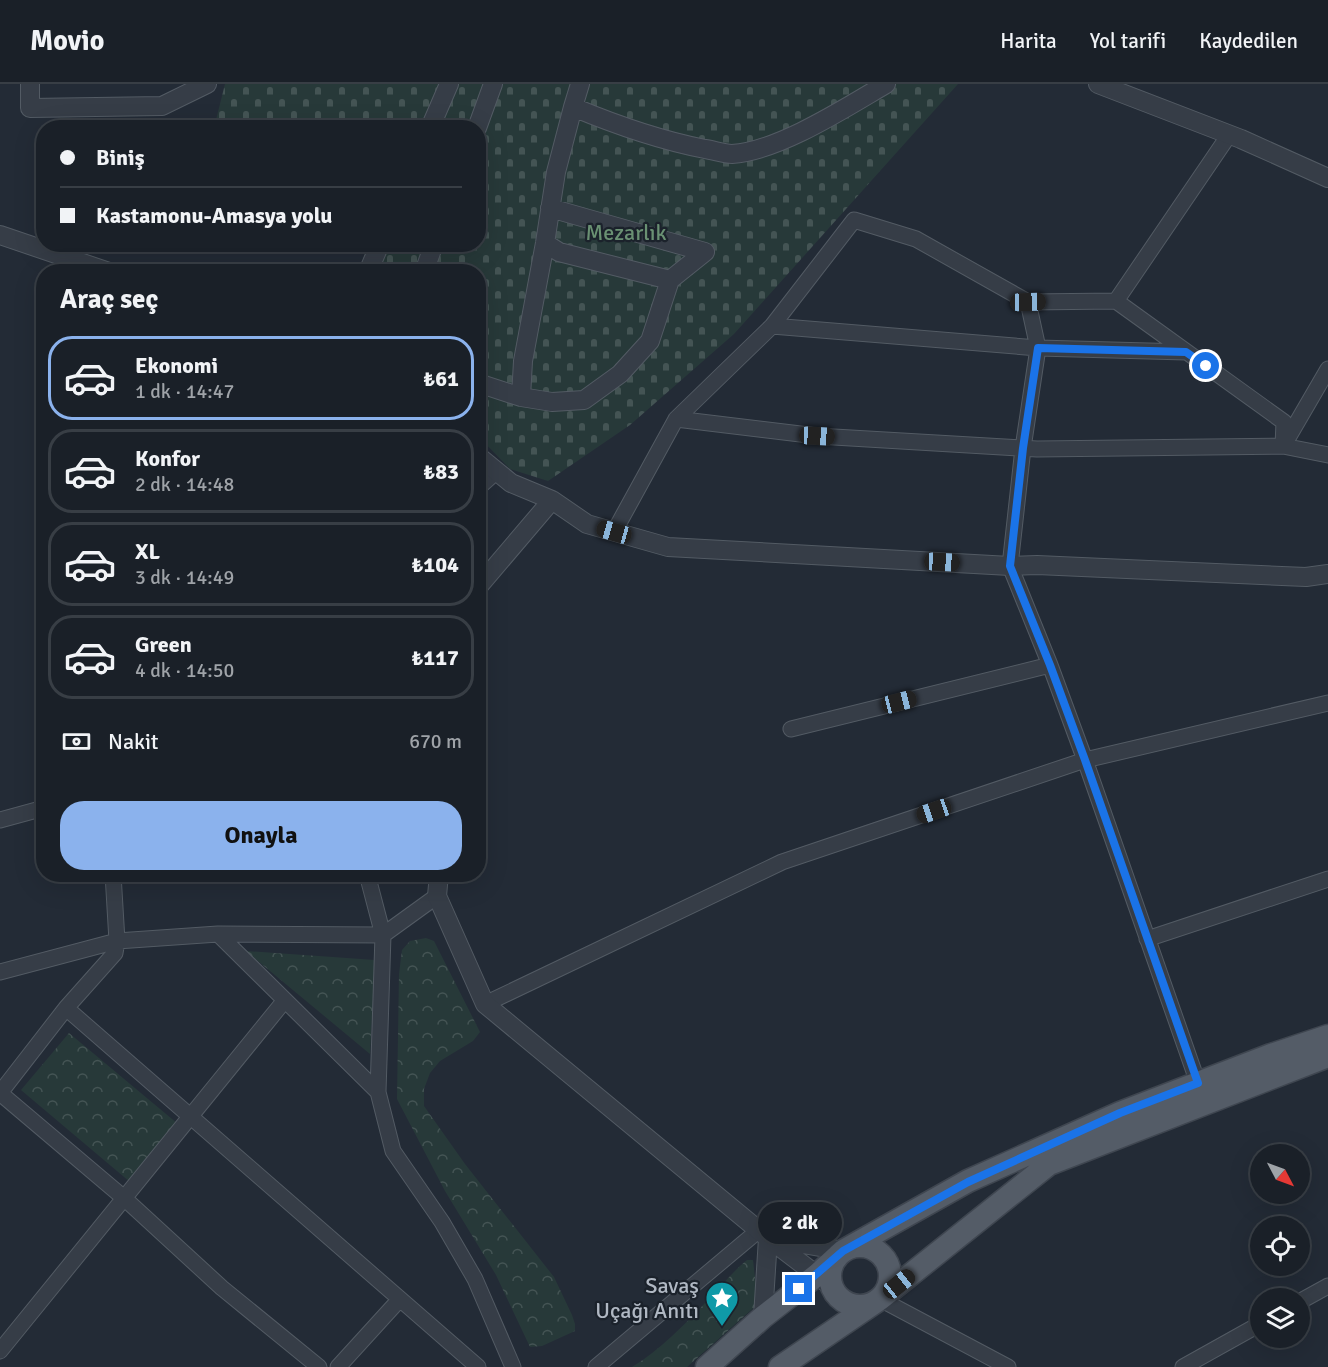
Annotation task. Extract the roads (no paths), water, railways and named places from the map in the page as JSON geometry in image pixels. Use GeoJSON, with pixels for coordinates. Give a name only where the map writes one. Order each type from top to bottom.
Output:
{"type":"FeatureCollection","features":[{"type":"Feature","properties":{"kind":"main road"},"geometry":{"type":"LineString","coordinates":[[707,1367],[763,1317],[830,1276],[831,1266],[843,1251],[968,1182],[1120,1113],[1271,1055],[1328,1036]]}},
{"type":"Feature","properties":{"kind":"main road"},"geometry":{"type":"LineString","coordinates":[[783,1366],[880,1299],[1049,1164],[1328,1056]]}},
{"type":"Feature","properties":{"kind":"main road"},"geometry":{"type":"LineString","coordinates":[[824,1280],[843,1301],[852,1305],[872,1304],[887,1291],[890,1271],[881,1254],[872,1248],[863,1246],[843,1251]]}},
{"type":"Feature","properties":{"kind":"street"},"geometry":{"type":"LineString","coordinates":[[30,84],[30,108],[162,106],[207,84]]}},
{"type":"Feature","properties":{"kind":"street"},"geometry":{"type":"LineString","coordinates":[[433,120],[449,84]]}},
{"type":"Feature","properties":{"kind":"street"},"geometry":{"type":"LineString","coordinates":[[480,120],[493,84]]}},
{"type":"Feature","properties":{"kind":"street"},"geometry":{"type":"LineString","coordinates":[[521,396],[523,361],[556,172],[580,84]]}},
{"type":"Feature","properties":{"kind":"street"},"geometry":{"type":"LineString","coordinates":[[573,107],[603,120],[670,142],[731,154],[777,143],[886,84]]}},
{"type":"Feature","properties":{"kind":"street"},"geometry":{"type":"LineString","coordinates":[[1098,84],[1229,135],[1328,178]]}},
{"type":"Feature","properties":{"kind":"street"},"geometry":{"type":"LineString","coordinates":[[1116,301],[1229,135]]}},
{"type":"Feature","properties":{"kind":"street"},"geometry":{"type":"LineString","coordinates":[[486,385],[521,396],[552,402],[584,400],[620,374],[650,341],[670,280],[705,252],[550,208]]}},
{"type":"Feature","properties":{"kind":"street"},"geometry":{"type":"LineString","coordinates":[[614,532],[676,419],[772,326],[854,220],[916,239],[1028,302],[1116,301],[1284,422],[1283,446]]}},
{"type":"Feature","properties":{"kind":"street"},"geometry":{"type":"LineString","coordinates":[[0,235],[36,247]]}},
{"type":"Feature","properties":{"kind":"street"},"geometry":{"type":"LineString","coordinates":[[545,243],[560,252],[670,280]]}},
{"type":"Feature","properties":{"kind":"street"},"geometry":{"type":"LineString","coordinates":[[50,252],[85,264]]}},
{"type":"Feature","properties":{"kind":"street"},"geometry":{"type":"LineString","coordinates":[[1028,302],[1038,348],[1023,448],[1010,566],[1085,760],[1198,1083]]}},
{"type":"Feature","properties":{"kind":"street"},"geometry":{"type":"LineString","coordinates":[[772,326],[1038,348],[1186,352]]}},
{"type":"Feature","properties":{"kind":"street"},"geometry":{"type":"LineString","coordinates":[[1283,446],[1328,369]]}},
{"type":"Feature","properties":{"kind":"street"},"geometry":{"type":"LineString","coordinates":[[676,419],[817,436],[1023,448],[1283,446],[1328,455]]}},
{"type":"Feature","properties":{"kind":"street"},"geometry":{"type":"LineString","coordinates":[[486,462],[511,483],[552,500],[586,524],[668,547],[1010,566],[1037,565],[1306,577],[1328,574]]}},
{"type":"Feature","properties":{"kind":"street"},"geometry":{"type":"LineString","coordinates":[[486,481],[497,471]]}},
{"type":"Feature","properties":{"kind":"street"},"geometry":{"type":"LineString","coordinates":[[486,577],[552,500]]}},
{"type":"Feature","properties":{"kind":"street"},"geometry":{"type":"LineString","coordinates":[[791,729],[1050,665]]}},
{"type":"Feature","properties":{"kind":"street"},"geometry":{"type":"LineString","coordinates":[[485,1004],[782,862],[1085,760],[1328,703]]}},
{"type":"Feature","properties":{"kind":"street"},"geometry":{"type":"LineString","coordinates":[[0,820],[36,810]]}},
{"type":"Feature","properties":{"kind":"street"},"geometry":{"type":"LineString","coordinates":[[1146,939],[1328,879]]}},
{"type":"Feature","properties":{"kind":"street"},"geometry":{"type":"LineString","coordinates":[[113,882],[117,941],[115,953],[66,1008],[0,1093],[124,1198],[222,1288],[320,1367]]}},
{"type":"Feature","properties":{"kind":"street"},"geometry":{"type":"LineString","coordinates":[[369,882],[383,935],[378,1092],[393,1151],[442,1222],[475,1279],[513,1367]]}},
{"type":"Feature","properties":{"kind":"street"},"geometry":{"type":"LineString","coordinates":[[438,882],[437,896],[485,1004],[763,1234],[824,1280]]}},
{"type":"Feature","properties":{"kind":"street"},"geometry":{"type":"LineString","coordinates":[[0,972],[117,941],[219,934],[383,935],[437,896]]}},
{"type":"Feature","properties":{"kind":"street"},"geometry":{"type":"LineString","coordinates":[[219,934],[378,1092]]}},
{"type":"Feature","properties":{"kind":"street"},"geometry":{"type":"LineString","coordinates":[[0,1351],[285,1000]]}},
{"type":"Feature","properties":{"kind":"street"},"geometry":{"type":"LineString","coordinates":[[66,1008],[478,1367]]}},
{"type":"Feature","properties":{"kind":"street"},"geometry":{"type":"LineString","coordinates":[[763,1234],[843,1251]]}},
{"type":"Feature","properties":{"kind":"street"},"geometry":{"type":"LineString","coordinates":[[763,1234],[763,1317]]}},
{"type":"Feature","properties":{"kind":"street"},"geometry":{"type":"LineString","coordinates":[[596,1367],[763,1234]]}},
{"type":"Feature","properties":{"kind":"street"},"geometry":{"type":"LineString","coordinates":[[1310,1296],[1328,1286]]}},
{"type":"Feature","properties":{"kind":"street"},"geometry":{"type":"LineString","coordinates":[[338,1367],[400,1299]]}},
{"type":"Feature","properties":{"kind":"street"},"geometry":{"type":"LineString","coordinates":[[880,1299],[1008,1367]]}},
{"type":"Feature","properties":{"kind":"street"},"geometry":{"type":"LineString","coordinates":[[1183,1367],[1250,1330]]}},
{"type":"Feature","properties":{"kind":"place","name":"Savaş Uçağı Anıtı"},"geometry":{"type":"Point","coordinates":[722,1327]}},
{"type":"Feature","properties":{"kind":"park label","name":"Mezarlık"},"geometry":{"type":"Point","coordinates":[626,232]}}]}
